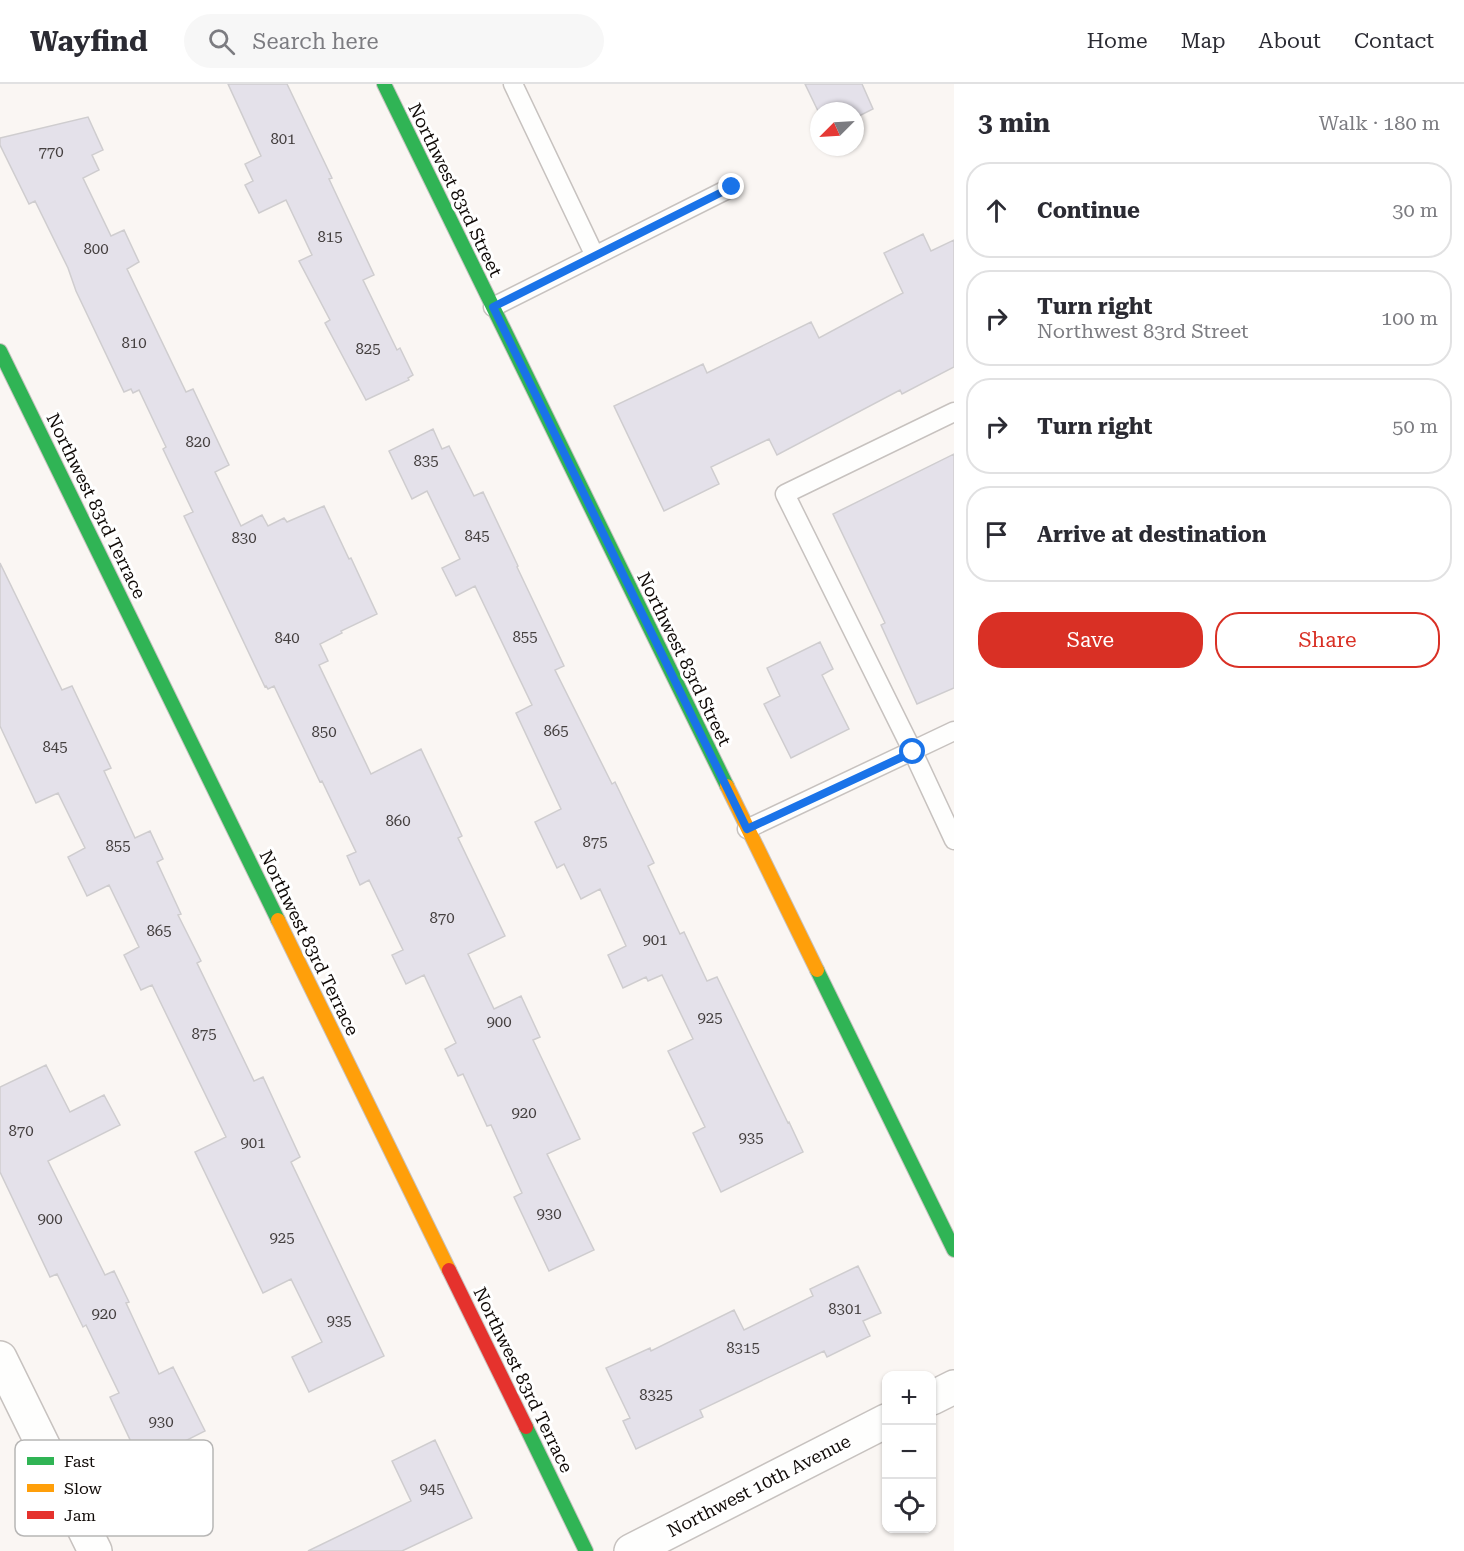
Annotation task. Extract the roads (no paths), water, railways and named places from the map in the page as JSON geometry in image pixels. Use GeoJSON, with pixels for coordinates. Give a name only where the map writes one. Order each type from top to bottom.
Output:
{"type":"FeatureCollection","features":[{"type":"Feature","properties":{"kind":"street","name":"Northwest 83rd Street"},"geometry":{"type":"LineString","coordinates":[[384,84],[954,1250]]}},
{"type":"Feature","properties":{"kind":"street","name":"Northwest 83rd Terrace"},"geometry":{"type":"LineString","coordinates":[[0,351],[586,1551]]}},
{"type":"Feature","properties":{"kind":"street"},"geometry":{"type":"LineString","coordinates":[[0,1358],[40,1440]]}},
{"type":"Feature","properties":{"kind":"street"},"geometry":{"type":"LineString","coordinates":[[936,1396],[954,1387]]}},
{"type":"Feature","properties":{"kind":"street","name":"Northwest 10th Avenue"},"geometry":{"type":"LineString","coordinates":[[631,1551],[882,1423]]}},
{"type":"Feature","properties":{"kind":"street"},"geometry":{"type":"LineString","coordinates":[[88,1536],[95,1551]]}},
{"type":"Feature","properties":{"kind":"lane"},"geometry":{"type":"LineString","coordinates":[[513,84],[595,256]]}},
{"type":"Feature","properties":{"kind":"lane"},"geometry":{"type":"LineString","coordinates":[[493,307],[732,187]]}},
{"type":"Feature","properties":{"kind":"lane"},"geometry":{"type":"LineString","coordinates":[[954,412],[785,494],[954,840]]}},
{"type":"Feature","properties":{"kind":"lane"},"geometry":{"type":"LineString","coordinates":[[747,829],[954,731]]}}]}
